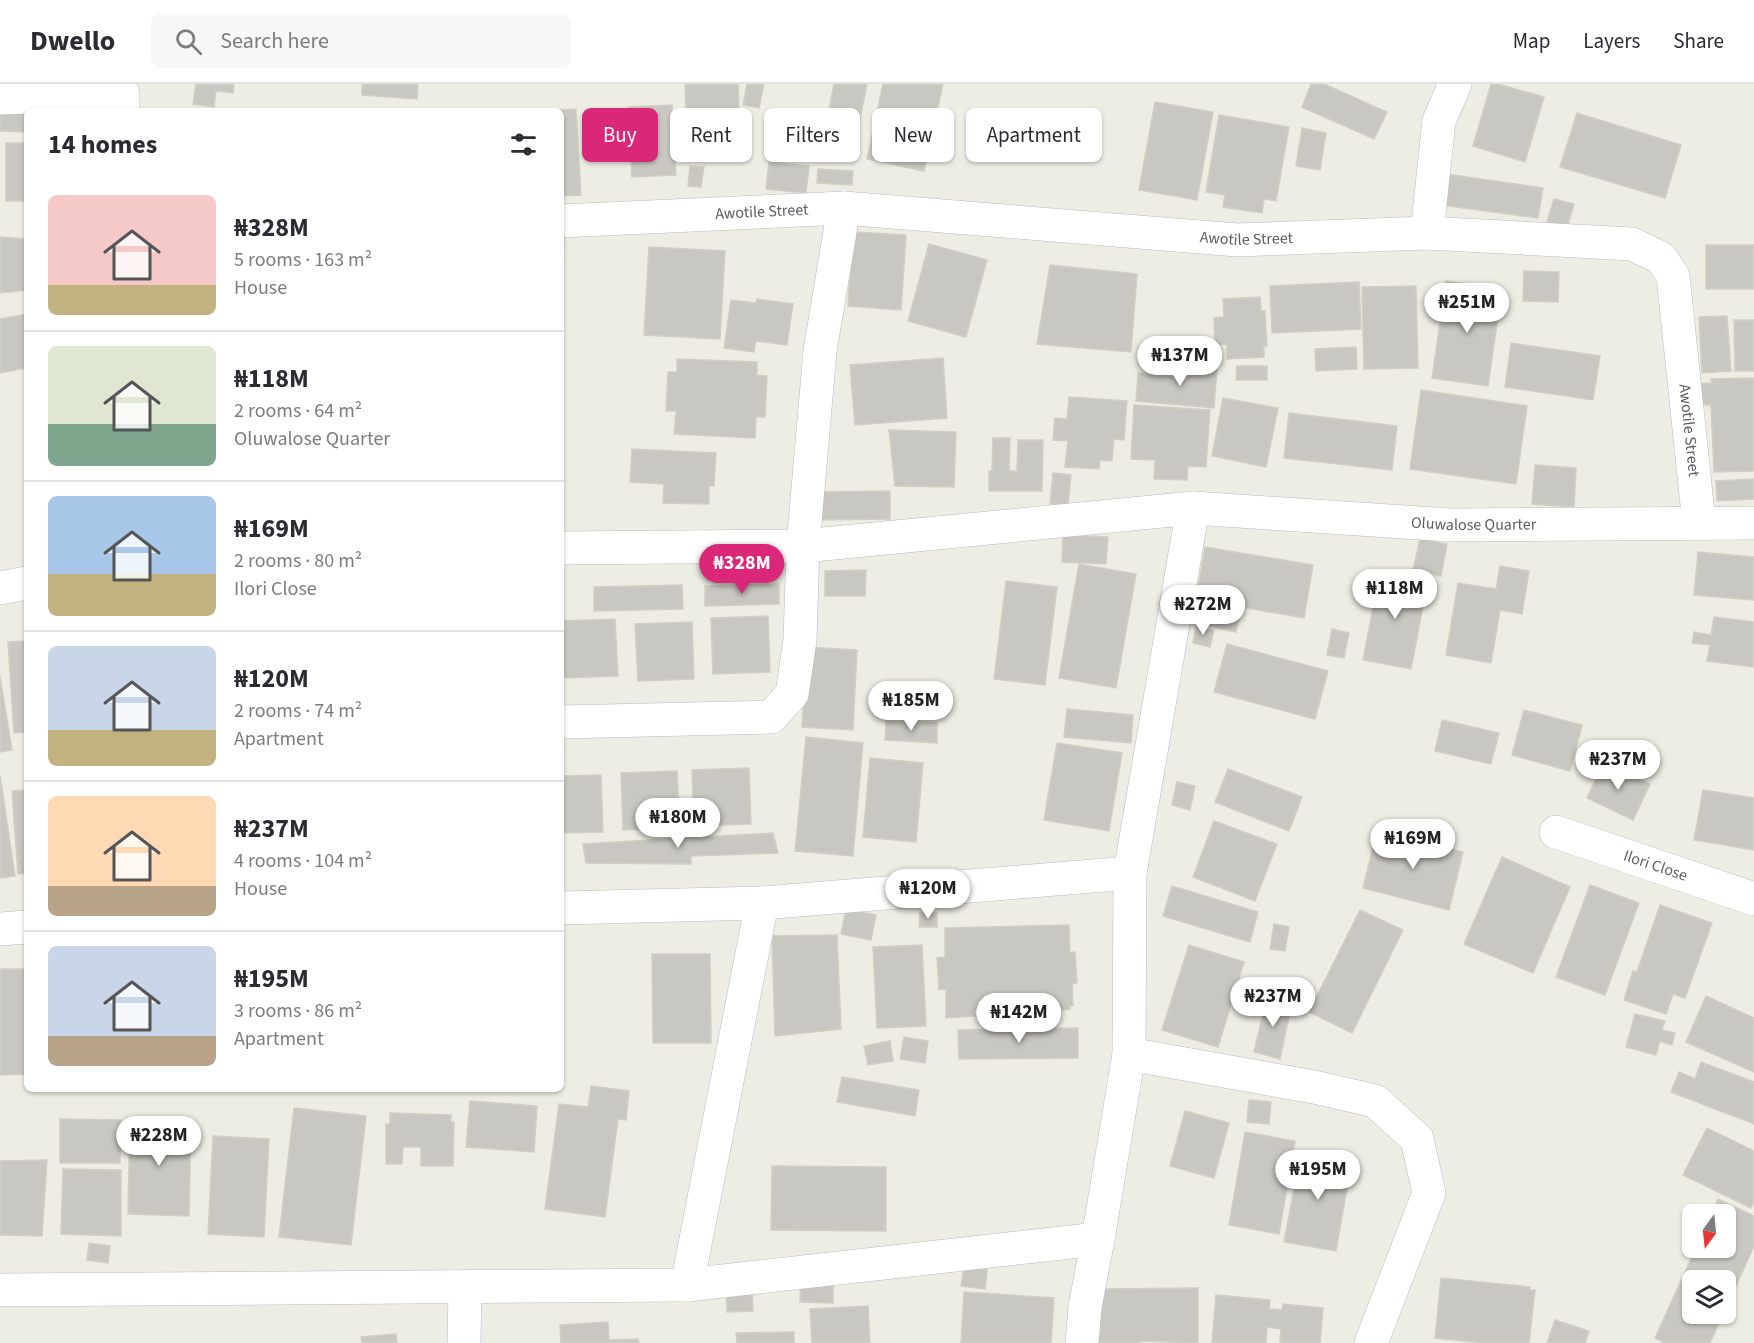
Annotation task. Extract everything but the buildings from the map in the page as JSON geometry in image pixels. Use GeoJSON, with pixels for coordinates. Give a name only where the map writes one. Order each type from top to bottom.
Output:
{"type":"FeatureCollection","features":[{"type":"Feature","properties":{"kind":"street"},"geometry":{"type":"LineString","coordinates":[[1427,233],[1439,121],[1455,84]]}},
{"type":"Feature","properties":{"kind":"street"},"geometry":{"type":"LineString","coordinates":[[0,98],[123,94],[123,108]]}},
{"type":"Feature","properties":{"kind":"street"},"geometry":{"type":"LineString","coordinates":[[564,722],[771,717],[792,694],[800,640],[802,546],[820,351],[844,208]]}},
{"type":"Feature","properties":{"kind":"street","name":"Awotile Street"},"geometry":{"type":"LineString","coordinates":[[564,221],[844,208],[1237,240],[1427,233],[1632,244],[1661,258],[1673,276],[1700,523]]}},
{"type":"Feature","properties":{"kind":"street"},"geometry":{"type":"LineString","coordinates":[[1082,1343],[1084,1307],[1098,1239],[1129,1054],[1130,873],[1193,508]]}},
{"type":"Feature","properties":{"kind":"street","name":"Oluwalose Quarter"},"geometry":{"type":"LineString","coordinates":[[564,548],[802,546],[1193,508],[1450,525],[1754,523]]}},
{"type":"Feature","properties":{"kind":"street"},"geometry":{"type":"LineString","coordinates":[[0,588],[24,584]]}},
{"type":"Feature","properties":{"kind":"street","name":"Ilori Close"},"geometry":{"type":"LineString","coordinates":[[1556,832],[1754,899]]}},
{"type":"Feature","properties":{"kind":"street"},"geometry":{"type":"LineString","coordinates":[[564,908],[762,903],[1130,873]]}},
{"type":"Feature","properties":{"kind":"street"},"geometry":{"type":"LineString","coordinates":[[687,1285],[762,903]]}},
{"type":"Feature","properties":{"kind":"street"},"geometry":{"type":"LineString","coordinates":[[0,929],[24,927]]}},
{"type":"Feature","properties":{"kind":"street"},"geometry":{"type":"LineString","coordinates":[[1129,1054],[1314,1086],[1375,1101],[1418,1140],[1429,1193],[1371,1343]]}},
{"type":"Feature","properties":{"kind":"street"},"geometry":{"type":"LineString","coordinates":[[0,1290],[687,1285],[1098,1239]]}},
{"type":"Feature","properties":{"kind":"street"},"geometry":{"type":"LineString","coordinates":[[464,1343],[465,1287]]}}]}
